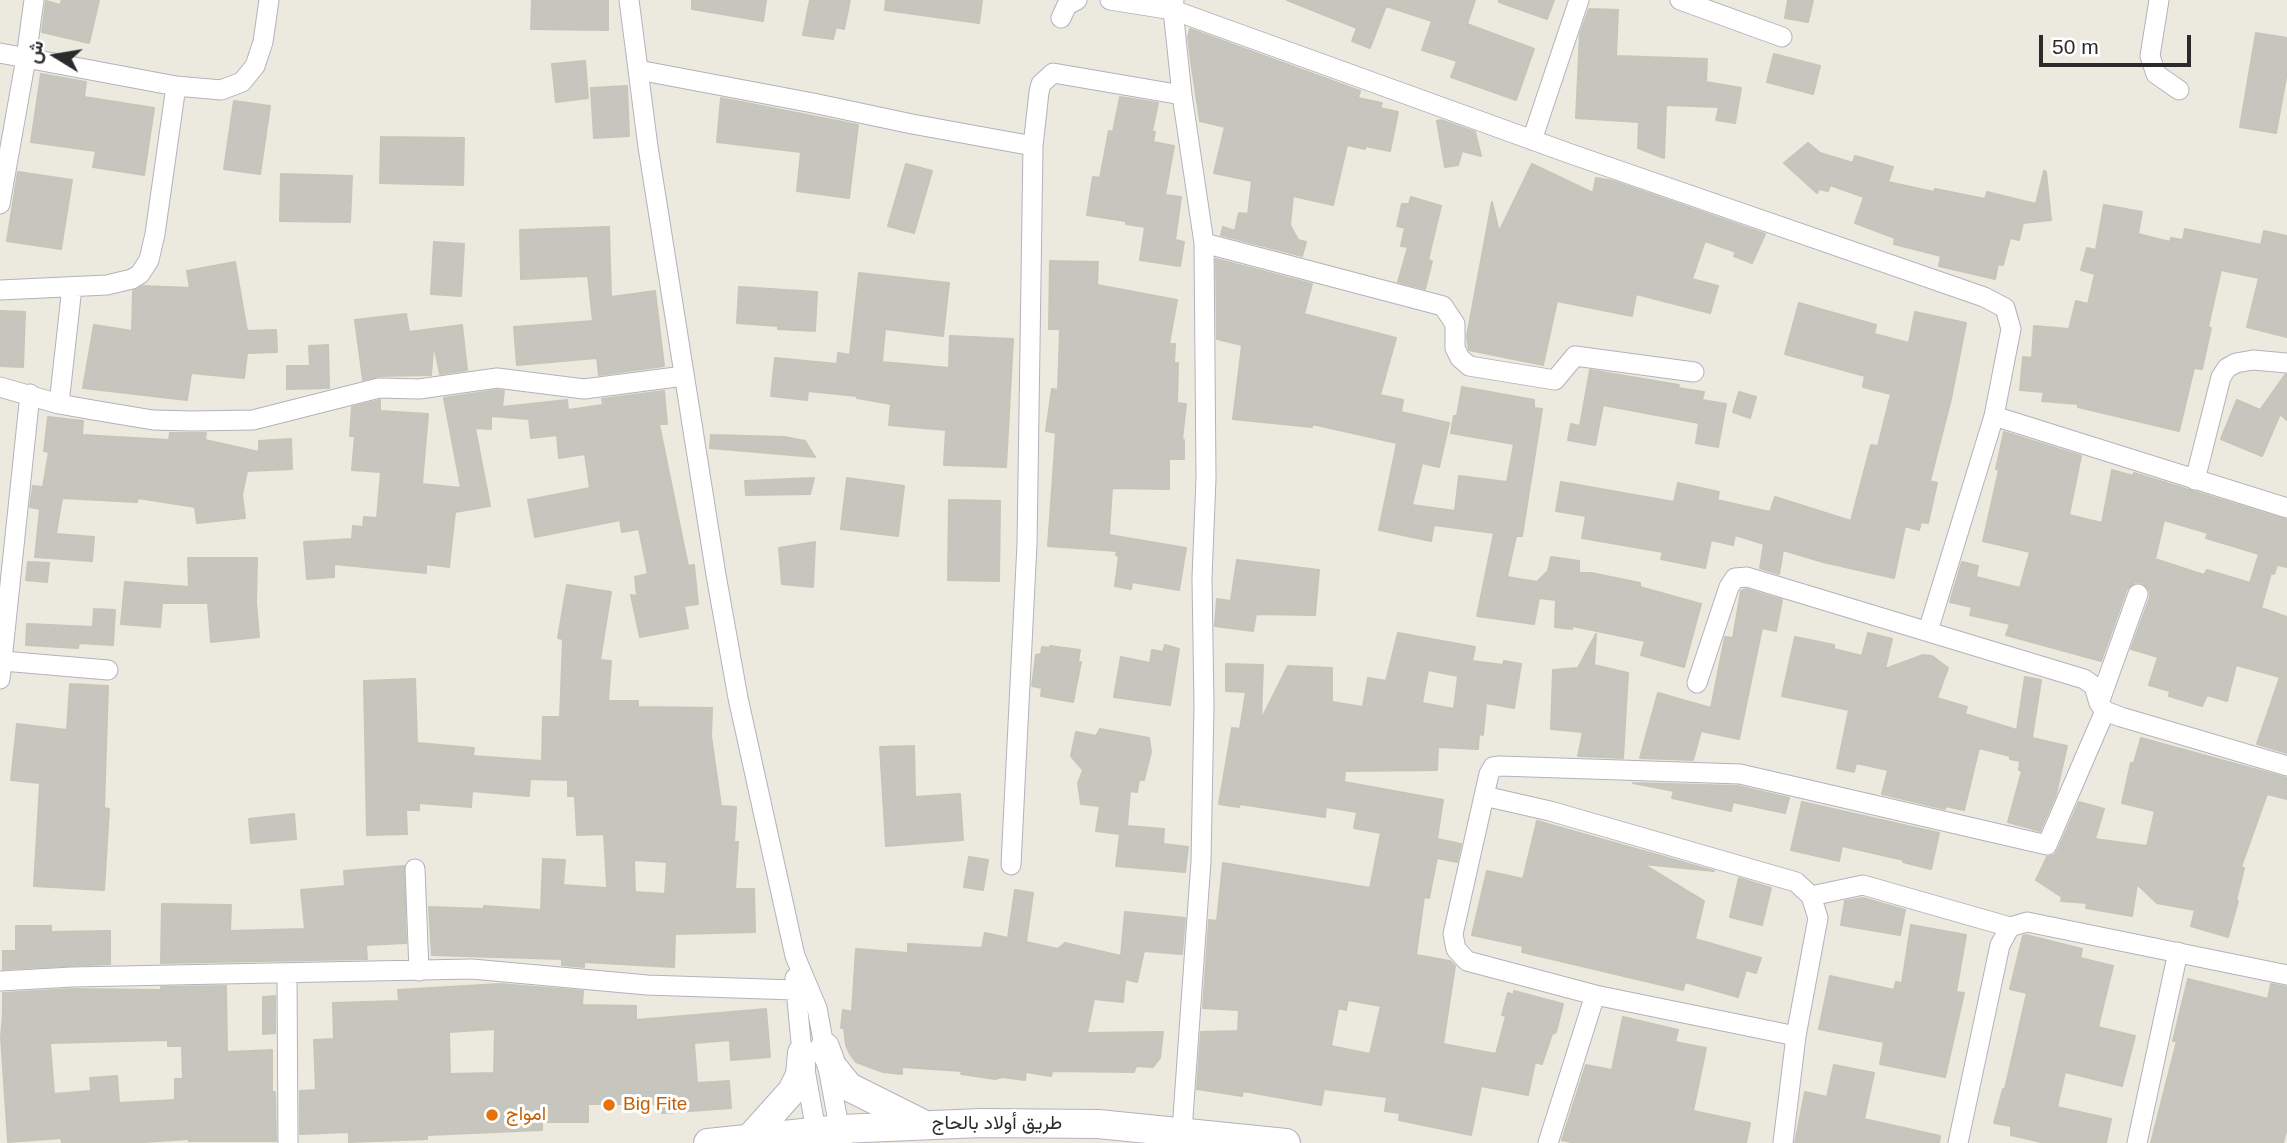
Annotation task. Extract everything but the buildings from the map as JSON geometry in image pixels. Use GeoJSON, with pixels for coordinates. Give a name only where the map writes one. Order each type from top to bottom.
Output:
{"type":"FeatureCollection","features":[{"type":"Feature","properties":{"kind":"main road"},"geometry":{"type":"LineString","coordinates":[[748,1139],[792,1091],[814,1050],[849,1087],[924,1125]]}},
{"type":"Feature","properties":{"kind":"main road","name":"طريق أولاد بالحاج"},"geometry":{"type":"LineString","coordinates":[[708,1143],[830,1137],[924,1125],[981,1123],[1098,1124],[1286,1143]]}},
{"type":"Feature","properties":{"kind":"street"},"geometry":{"type":"LineString","coordinates":[[0,204],[34,0]]}},
{"type":"Feature","properties":{"kind":"street"},"geometry":{"type":"LineString","coordinates":[[0,53],[176,86],[221,90],[242,82],[255,66],[263,42],[270,0]]}},
{"type":"Feature","properties":{"kind":"street"},"geometry":{"type":"LineString","coordinates":[[629,0],[648,147],[716,575],[738,698],[795,956],[817,1008],[814,1050]]}},
{"type":"Feature","properties":{"kind":"street"},"geometry":{"type":"LineString","coordinates":[[1060,18],[1067,5],[1077,0]]}},
{"type":"Feature","properties":{"kind":"street"},"geometry":{"type":"LineString","coordinates":[[1110,0],[1174,5],[1532,139],[1984,297],[2005,308],[2011,330],[1994,416],[1928,631]]}},
{"type":"Feature","properties":{"kind":"street"},"geometry":{"type":"LineString","coordinates":[[1532,139],[1579,0]]}},
{"type":"Feature","properties":{"kind":"street"},"geometry":{"type":"LineString","coordinates":[[1680,0],[1783,37]]}},
{"type":"Feature","properties":{"kind":"street"},"geometry":{"type":"LineString","coordinates":[[2159,0],[2150,56],[2156,74],[2179,90]]}},
{"type":"Feature","properties":{"kind":"street"},"geometry":{"type":"LineString","coordinates":[[1174,5],[1182,95],[1203,243],[1206,478],[1202,578],[1204,706],[1201,861],[1182,1131]]}},
{"type":"Feature","properties":{"kind":"street"},"geometry":{"type":"LineString","coordinates":[[638,69],[1032,146]]}},
{"type":"Feature","properties":{"kind":"street"},"geometry":{"type":"LineString","coordinates":[[1011,865],[1027,544],[1032,146],[1041,84],[1053,73],[1182,95]]}},
{"type":"Feature","properties":{"kind":"street"},"geometry":{"type":"LineString","coordinates":[[0,290],[107,285],[132,279],[140,274],[149,260],[155,234],[176,86]]}},
{"type":"Feature","properties":{"kind":"street"},"geometry":{"type":"LineString","coordinates":[[1203,243],[1443,306],[1455,324],[1455,348],[1460,358],[1469,366],[1555,380],[1575,356],[1694,372]]}},
{"type":"Feature","properties":{"kind":"street"},"geometry":{"type":"LineString","coordinates":[[60,404],[72,287]]}},
{"type":"Feature","properties":{"kind":"street"},"geometry":{"type":"LineString","coordinates":[[2195,480],[2221,377],[2227,368],[2236,363],[2253,360],[2287,363]]}},
{"type":"Feature","properties":{"kind":"street"},"geometry":{"type":"LineString","coordinates":[[0,387],[60,404],[153,420],[253,420],[379,388],[419,389],[497,378],[584,389],[684,376]]}},
{"type":"Feature","properties":{"kind":"street"},"geometry":{"type":"LineString","coordinates":[[30,394],[2,670],[108,670]]}},
{"type":"Feature","properties":{"kind":"street"},"geometry":{"type":"LineString","coordinates":[[1994,416],[2287,508]]}},
{"type":"Feature","properties":{"kind":"street"},"geometry":{"type":"LineString","coordinates":[[1697,683],[1729,587],[1735,578],[1746,577],[2084,679],[2094,686],[2102,706],[2121,717],[2287,766]]}},
{"type":"Feature","properties":{"kind":"street"},"geometry":{"type":"LineString","coordinates":[[1796,1036],[1595,995],[1467,961],[1456,949],[1453,934],[1489,774],[1493,767],[1740,774],[2047,845],[2102,706],[2138,594]]}},
{"type":"Feature","properties":{"kind":"street"},"geometry":{"type":"LineString","coordinates":[[1484,796],[1550,811],[1796,882],[1811,896],[1818,918],[1796,1036],[1783,1143]]}},
{"type":"Feature","properties":{"kind":"street"},"geometry":{"type":"LineString","coordinates":[[415,869],[419,971]]}},
{"type":"Feature","properties":{"kind":"street"},"geometry":{"type":"LineString","coordinates":[[1811,896],[1863,885],[2010,927],[2027,922],[2287,975]]}},
{"type":"Feature","properties":{"kind":"street"},"geometry":{"type":"LineString","coordinates":[[1958,1143],[2000,945],[2010,927]]}},
{"type":"Feature","properties":{"kind":"street"},"geometry":{"type":"LineString","coordinates":[[2137,1143],[2178,952]]}},
{"type":"Feature","properties":{"kind":"street"},"geometry":{"type":"LineString","coordinates":[[795,956],[794,989],[814,1050],[830,1137]]}},
{"type":"Feature","properties":{"kind":"street"},"geometry":{"type":"LineString","coordinates":[[0,981],[472,969],[647,985],[794,989]]}},
{"type":"Feature","properties":{"kind":"street"},"geometry":{"type":"LineString","coordinates":[[287,973],[288,1143]]}},
{"type":"Feature","properties":{"kind":"street"},"geometry":{"type":"LineString","coordinates":[[1548,1143],[1595,995]]}},
{"type":"Feature","properties":{"kind":"place","name":"Big Fite"},"geometry":{"type":"Point","coordinates":[609,1105]}},
{"type":"Feature","properties":{"kind":"place","name":"امواج"},"geometry":{"type":"Point","coordinates":[492,1115]}}]}
